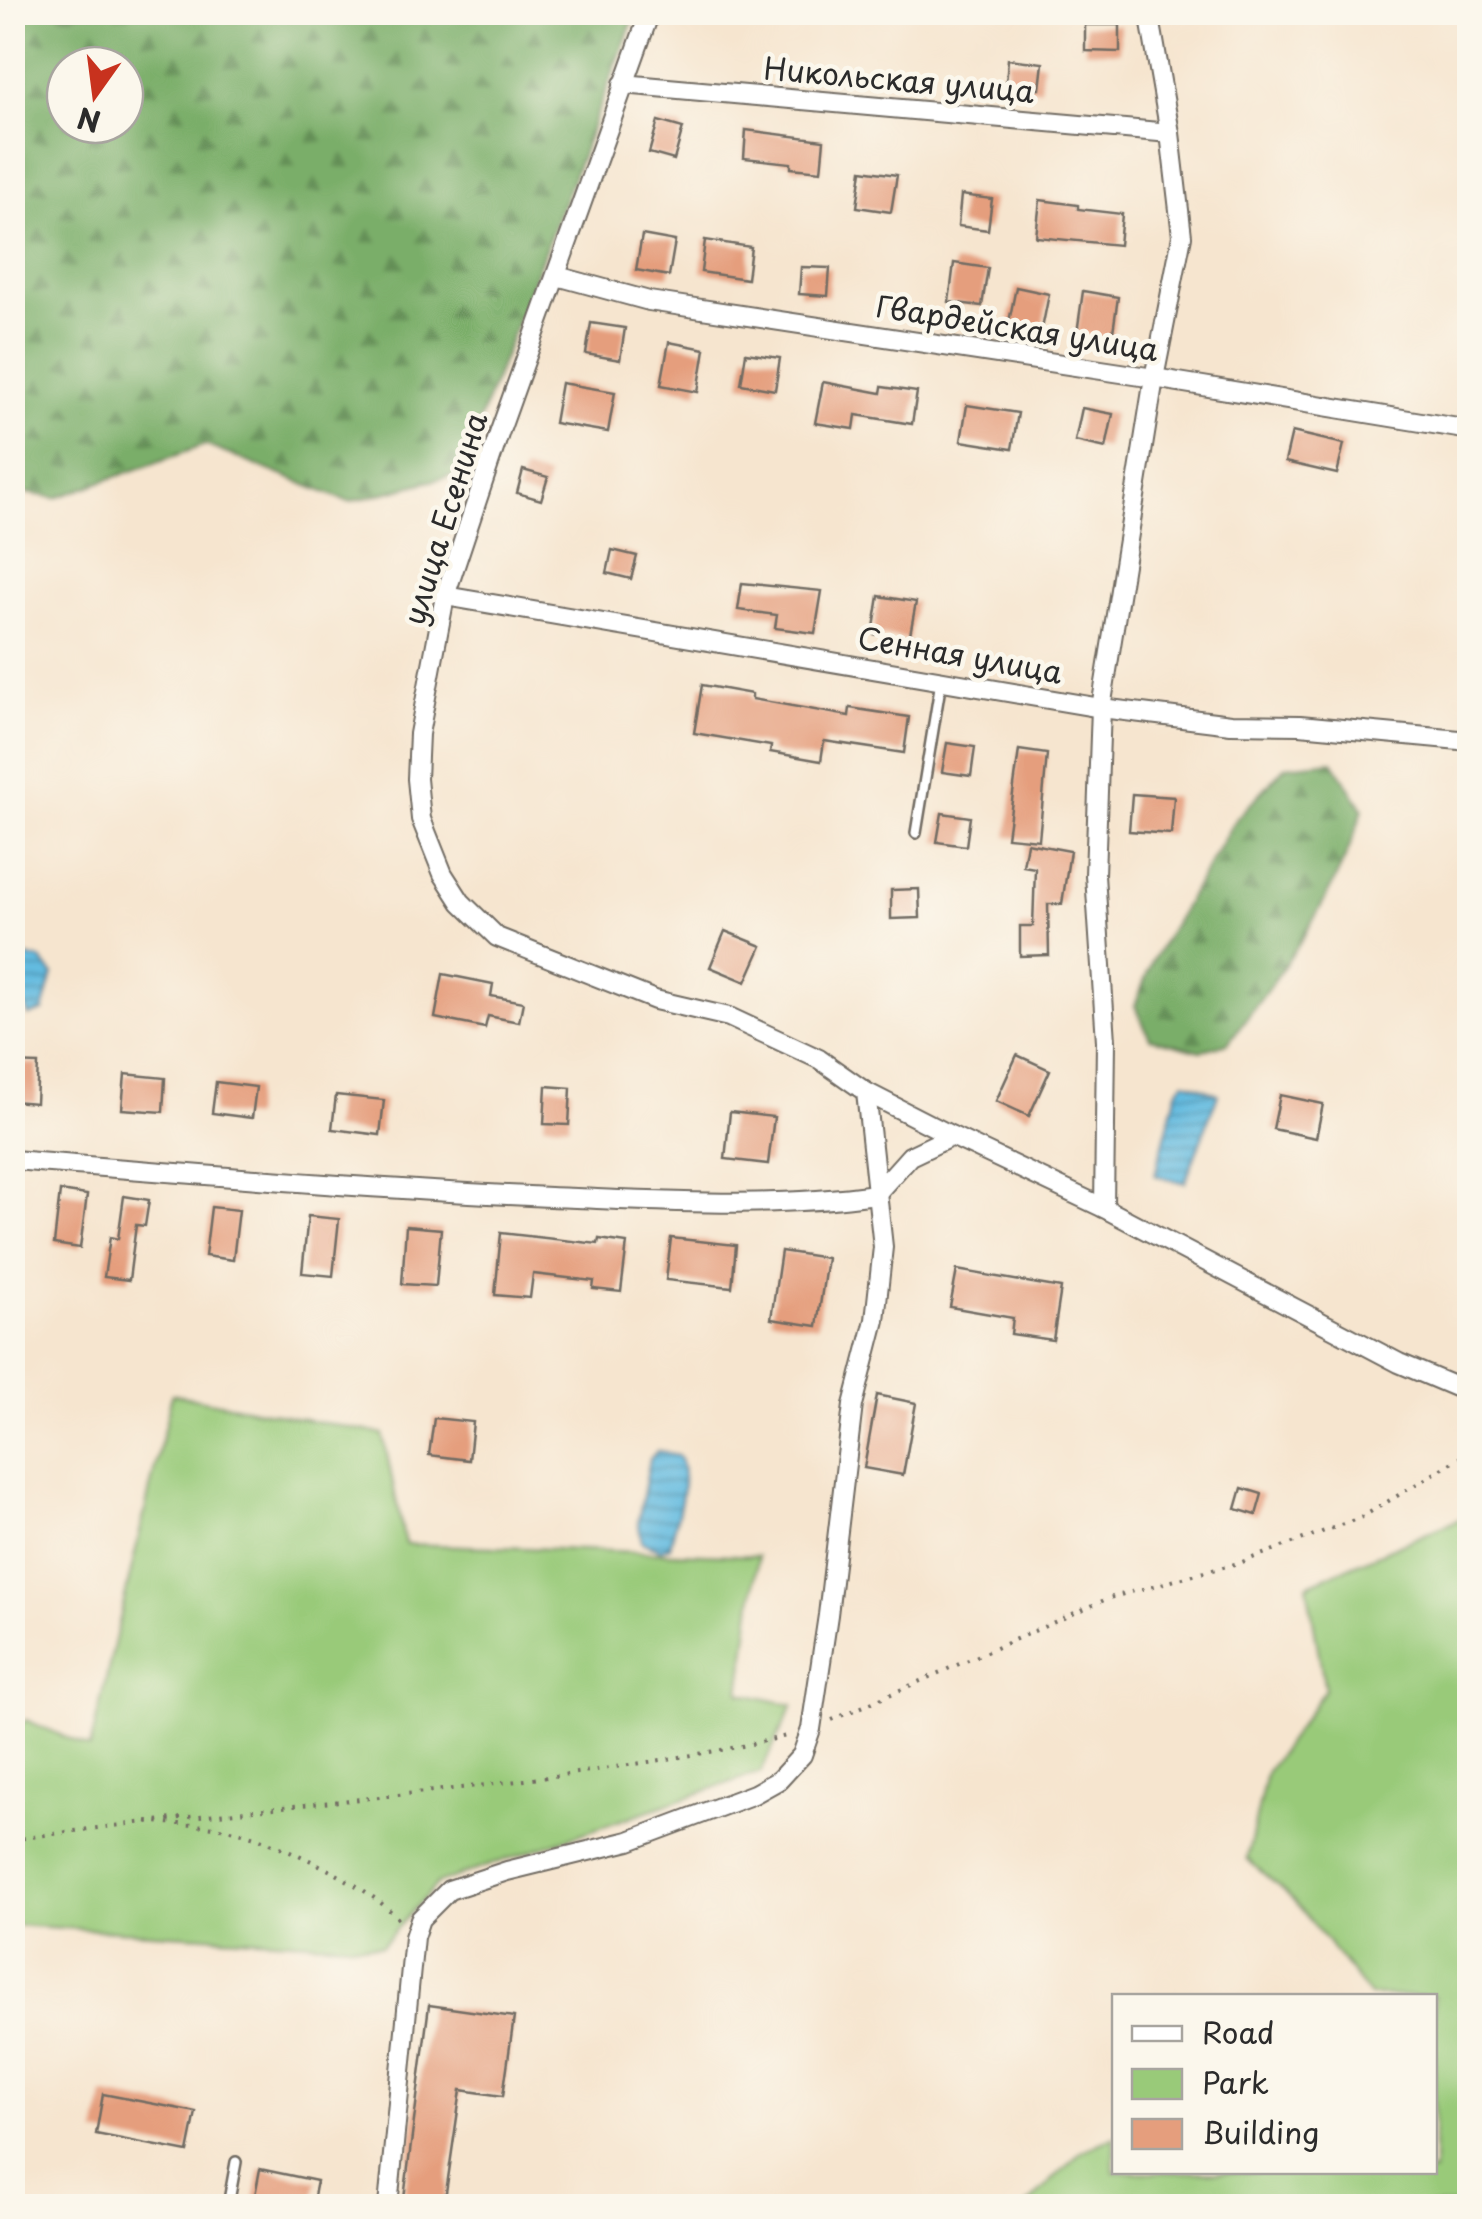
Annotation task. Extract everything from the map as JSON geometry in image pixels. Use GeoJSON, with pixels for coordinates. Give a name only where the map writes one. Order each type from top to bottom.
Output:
{"type":"FeatureCollection","features":[{"type":"Feature","properties":{"kind":"street","name":"улица Есенина"},"geometry":{"type":"LineString","coordinates":[[650,12],[445,596],[420,734],[417,779],[430,846],[461,902],[496,937],[655,1000],[729,1018],[819,1059],[866,1092],[1104,1208],[1400,1362],[1470,1393]]}},
{"type":"Feature","properties":{"kind":"street"},"geometry":{"type":"LineString","coordinates":[[1104,1208],[1106,1041],[1095,875],[1101,708],[1154,378],[1182,236],[1170,134],[1148,12]]}},
{"type":"Feature","properties":{"kind":"street","name":"Никольская улица"},"geometry":{"type":"LineString","coordinates":[[623,84],[1170,134]]}},
{"type":"Feature","properties":{"kind":"street","name":"Гвардейская улица"},"geometry":{"type":"LineString","coordinates":[[557,276],[649,302],[1470,430]]}},
{"type":"Feature","properties":{"kind":"street","name":"Сенная улица"},"geometry":{"type":"LineString","coordinates":[[445,596],[1101,708],[1231,724],[1300,725],[1470,740]]}},
{"type":"Feature","properties":{"kind":"street"},"geometry":{"type":"LineString","coordinates":[[388,2206],[414,1937],[420,1918],[450,1890],[508,1871],[629,1841],[754,1794],[779,1780],[802,1756],[811,1729],[853,1405],[875,1320],[883,1248],[866,1092]]}},
{"type":"Feature","properties":{"kind":"street"},"geometry":{"type":"LineString","coordinates":[[12,1160],[363,1188],[649,1201],[822,1201],[876,1194],[910,1156],[952,1136]]}},
{"type":"Feature","properties":{"kind":"lane"},"geometry":{"type":"LineString","coordinates":[[916,833],[941,681]]}},
{"type":"Feature","properties":{"kind":"lane"},"geometry":{"type":"LineString","coordinates":[[228,2206],[236,2162]]}},
{"type":"Feature","properties":{"kind":"path"},"geometry":{"type":"LineString","coordinates":[[12,1840],[138,1820],[500,1784],[739,1748],[811,1729],[1108,1598],[1242,1562],[1362,1517],[1470,1452]]}},
{"type":"Feature","properties":{"kind":"path"},"geometry":{"type":"LineString","coordinates":[[138,1820],[238,1831],[326,1868],[390,1908],[414,1937]]}},
{"type":"Feature","properties":{"kind":"green space"},"geometry":{"type":"Polygon","coordinates":[[[12,13],[636,13],[459,474],[349,502],[205,445],[56,498],[13,491],[12,13]]]}},
{"type":"Feature","properties":{"kind":"green space"},"geometry":{"type":"Polygon","coordinates":[[[1333,761],[1363,809],[1339,872],[1288,960],[1228,1043],[1201,1051],[1150,1038],[1135,1006],[1152,961],[1235,820],[1286,766],[1333,761]]]}},
{"type":"Feature","properties":{"kind":"green space"},"geometry":{"type":"Polygon","coordinates":[[[172,1394],[383,1434],[405,1544],[758,1556],[740,1693],[793,1705],[761,1772],[438,1883],[381,1946],[13,1925],[13,1730],[26,1720],[90,1748],[172,1394]]]}},
{"type":"Feature","properties":{"kind":"green space"},"geometry":{"type":"Polygon","coordinates":[[[1469,1515],[1469,2206],[1026,2206],[1082,2151],[1112,2138],[1112,2174],[1437,2174],[1437,1994],[1368,1994],[1294,1900],[1247,1859],[1266,1773],[1325,1689],[1307,1585],[1469,1515]]]}},
{"type":"Feature","properties":{"kind":"water"},"geometry":{"type":"Polygon","coordinates":[[[23,957],[40,959],[53,974],[43,1011],[29,1016],[15,984],[23,957]]]}},
{"type":"Feature","properties":{"kind":"water"},"geometry":{"type":"Polygon","coordinates":[[[1185,1081],[1218,1094],[1185,1183],[1155,1175],[1177,1091],[1185,1081]]]}},
{"type":"Feature","properties":{"kind":"water"},"geometry":{"type":"Polygon","coordinates":[[[657,1451],[678,1455],[683,1476],[670,1546],[660,1550],[642,1542],[638,1521],[650,1459],[657,1451]]]}},
{"type":"Feature","properties":{"kind":"building"},"geometry":{"type":"Polygon","coordinates":[[[1085,25],[1120,25],[1120,52],[1085,51],[1085,25]]]}},
{"type":"Feature","properties":{"kind":"building"},"geometry":{"type":"Polygon","coordinates":[[[1008,59],[1043,63],[1040,89],[1006,85],[1008,59]]]}},
{"type":"Feature","properties":{"kind":"building"},"geometry":{"type":"Polygon","coordinates":[[[658,121],[683,128],[674,160],[649,153],[658,121]]]}},
{"type":"Feature","properties":{"kind":"building"},"geometry":{"type":"Polygon","coordinates":[[[746,130],[824,140],[821,171],[744,158],[746,130]]]}},
{"type":"Feature","properties":{"kind":"building"},"geometry":{"type":"Polygon","coordinates":[[[862,170],[897,175],[891,212],[857,207],[862,170]]]}},
{"type":"Feature","properties":{"kind":"building"},"geometry":{"type":"Polygon","coordinates":[[[961,195],[992,199],[988,230],[958,226],[961,195]]]}},
{"type":"Feature","properties":{"kind":"building"},"geometry":{"type":"Polygon","coordinates":[[[1040,200],[1122,214],[1119,245],[1036,237],[1040,200]]]}},
{"type":"Feature","properties":{"kind":"building"},"geometry":{"type":"Polygon","coordinates":[[[642,235],[675,241],[669,276],[636,270],[642,235]]]}},
{"type":"Feature","properties":{"kind":"building"},"geometry":{"type":"Polygon","coordinates":[[[705,240],[751,247],[747,279],[701,272],[705,240]]]}},
{"type":"Feature","properties":{"kind":"building"},"geometry":{"type":"Polygon","coordinates":[[[954,263],[988,268],[982,306],[949,302],[954,263]]]}},
{"type":"Feature","properties":{"kind":"building"},"geometry":{"type":"Polygon","coordinates":[[[801,267],[830,268],[828,296],[799,294],[801,267]]]}},
{"type":"Feature","properties":{"kind":"building"},"geometry":{"type":"Polygon","coordinates":[[[1016,287],[1049,294],[1042,329],[1009,322],[1016,287]]]}},
{"type":"Feature","properties":{"kind":"building"},"geometry":{"type":"Polygon","coordinates":[[[1083,291],[1118,297],[1112,339],[1077,333],[1083,291]]]}},
{"type":"Feature","properties":{"kind":"building"},"geometry":{"type":"Polygon","coordinates":[[[591,323],[625,328],[620,360],[586,354],[591,323]]]}},
{"type":"Feature","properties":{"kind":"building"},"geometry":{"type":"Polygon","coordinates":[[[669,342],[705,349],[698,392],[661,385],[669,342]]]}},
{"type":"Feature","properties":{"kind":"building"},"geometry":{"type":"Polygon","coordinates":[[[746,353],[780,358],[775,390],[741,384],[746,353]]]}},
{"type":"Feature","properties":{"kind":"building"},"geometry":{"type":"Polygon","coordinates":[[[823,382],[881,393],[882,387],[917,392],[912,424],[856,415],[854,429],[815,423],[823,382]]]}},
{"type":"Feature","properties":{"kind":"building"},"geometry":{"type":"Polygon","coordinates":[[[561,383],[615,392],[608,432],[554,423],[561,383]]]}},
{"type":"Feature","properties":{"kind":"building"},"geometry":{"type":"Polygon","coordinates":[[[967,405],[1018,413],[1012,449],[961,441],[967,405]]]}},
{"type":"Feature","properties":{"kind":"building"},"geometry":{"type":"Polygon","coordinates":[[[1082,408],[1113,414],[1106,448],[1075,441],[1082,408]]]}},
{"type":"Feature","properties":{"kind":"building"},"geometry":{"type":"Polygon","coordinates":[[[1292,432],[1344,444],[1337,474],[1285,462],[1292,432]]]}},
{"type":"Feature","properties":{"kind":"building"},"geometry":{"type":"Polygon","coordinates":[[[523,470],[548,477],[541,500],[517,493],[523,470]]]}},
{"type":"Feature","properties":{"kind":"building"},"geometry":{"type":"Polygon","coordinates":[[[612,550],[637,556],[631,579],[607,573],[612,550]]]}},
{"type":"Feature","properties":{"kind":"building"},"geometry":{"type":"Polygon","coordinates":[[[742,583],[822,591],[815,633],[775,628],[777,615],[738,610],[742,583]]]}},
{"type":"Feature","properties":{"kind":"building"},"geometry":{"type":"Polygon","coordinates":[[[879,596],[916,602],[909,640],[873,634],[879,596]]]}},
{"type":"Feature","properties":{"kind":"building"},"geometry":{"type":"Polygon","coordinates":[[[702,685],[752,694],[752,699],[849,716],[850,708],[909,717],[904,753],[824,741],[821,761],[770,752],[771,746],[694,733],[702,685]]]}},
{"type":"Feature","properties":{"kind":"building"},"geometry":{"type":"Polygon","coordinates":[[[947,743],[975,747],[971,776],[942,772],[947,743]]]}},
{"type":"Feature","properties":{"kind":"building"},"geometry":{"type":"Polygon","coordinates":[[[1019,750],[1047,754],[1039,840],[1007,837],[1019,750]]]}},
{"type":"Feature","properties":{"kind":"building"},"geometry":{"type":"Polygon","coordinates":[[[1132,794],[1174,797],[1171,834],[1129,831],[1132,794]]]}},
{"type":"Feature","properties":{"kind":"building"},"geometry":{"type":"Polygon","coordinates":[[[942,813],[970,817],[966,846],[937,842],[942,813]]]}},
{"type":"Feature","properties":{"kind":"building"},"geometry":{"type":"Polygon","coordinates":[[[1027,843],[1070,851],[1062,904],[1048,904],[1049,955],[1020,956],[1020,926],[1033,926],[1035,868],[1023,866],[1027,843]]]}},
{"type":"Feature","properties":{"kind":"building"},"geometry":{"type":"Polygon","coordinates":[[[919,889],[920,918],[891,919],[891,890],[919,889]]]}},
{"type":"Feature","properties":{"kind":"building"},"geometry":{"type":"Polygon","coordinates":[[[725,931],[762,946],[746,982],[710,967],[725,931]]]}},
{"type":"Feature","properties":{"kind":"building"},"geometry":{"type":"Polygon","coordinates":[[[443,974],[493,984],[491,996],[523,1002],[519,1022],[488,1016],[485,1028],[435,1018],[443,974]]]}},
{"type":"Feature","properties":{"kind":"building"},"geometry":{"type":"Polygon","coordinates":[[[1017,1055],[1050,1070],[1029,1116],[996,1101],[1017,1055]]]}},
{"type":"Feature","properties":{"kind":"building"},"geometry":{"type":"Polygon","coordinates":[[[12,1063],[38,1064],[36,1103],[12,1101],[12,1063]]]}},
{"type":"Feature","properties":{"kind":"building"},"geometry":{"type":"Polygon","coordinates":[[[125,1074],[165,1078],[163,1112],[122,1109],[125,1074]]]}},
{"type":"Feature","properties":{"kind":"building"},"geometry":{"type":"Polygon","coordinates":[[[216,1082],[256,1087],[252,1118],[212,1113],[216,1082]]]}},
{"type":"Feature","properties":{"kind":"building"},"geometry":{"type":"Polygon","coordinates":[[[546,1086],[571,1088],[569,1125],[544,1124],[546,1086]]]}},
{"type":"Feature","properties":{"kind":"building"},"geometry":{"type":"Polygon","coordinates":[[[336,1095],[384,1100],[380,1135],[332,1129],[336,1095]]]}},
{"type":"Feature","properties":{"kind":"building"},"geometry":{"type":"Polygon","coordinates":[[[1280,1095],[1323,1104],[1316,1138],[1273,1129],[1280,1095]]]}},
{"type":"Feature","properties":{"kind":"building"},"geometry":{"type":"Polygon","coordinates":[[[730,1112],[774,1117],[768,1164],[725,1159],[730,1112]]]}},
{"type":"Feature","properties":{"kind":"building"},"geometry":{"type":"Polygon","coordinates":[[[60,1191],[87,1195],[80,1248],[54,1244],[60,1191]]]}},
{"type":"Feature","properties":{"kind":"building"},"geometry":{"type":"Polygon","coordinates":[[[124,1196],[149,1200],[145,1226],[136,1225],[129,1280],[104,1277],[110,1237],[118,1239],[124,1196]]]}},
{"type":"Feature","properties":{"kind":"building"},"geometry":{"type":"Polygon","coordinates":[[[211,1207],[239,1210],[233,1260],[205,1256],[211,1207]]]}},
{"type":"Feature","properties":{"kind":"building"},"geometry":{"type":"Polygon","coordinates":[[[308,1216],[339,1219],[333,1276],[302,1273],[308,1216]]]}},
{"type":"Feature","properties":{"kind":"building"},"geometry":{"type":"Polygon","coordinates":[[[406,1226],[441,1229],[436,1286],[402,1284],[406,1226]]]}},
{"type":"Feature","properties":{"kind":"building"},"geometry":{"type":"Polygon","coordinates":[[[501,1233],[598,1244],[599,1239],[627,1243],[621,1292],[593,1289],[594,1281],[533,1274],[530,1298],[495,1295],[501,1233]]]}},
{"type":"Feature","properties":{"kind":"building"},"geometry":{"type":"Polygon","coordinates":[[[671,1238],[736,1245],[732,1287],[666,1280],[671,1238]]]}},
{"type":"Feature","properties":{"kind":"building"},"geometry":{"type":"Polygon","coordinates":[[[781,1251],[827,1258],[817,1326],[771,1319],[781,1251]]]}},
{"type":"Feature","properties":{"kind":"building"},"geometry":{"type":"Polygon","coordinates":[[[957,1270],[1061,1288],[1053,1340],[1011,1334],[1013,1318],[950,1307],[957,1270]]]}},
{"type":"Feature","properties":{"kind":"building"},"geometry":{"type":"Polygon","coordinates":[[[877,1395],[916,1403],[903,1475],[864,1468],[877,1395]]]}},
{"type":"Feature","properties":{"kind":"building"},"geometry":{"type":"Polygon","coordinates":[[[434,1418],[473,1422],[469,1460],[429,1455],[434,1418]]]}},
{"type":"Feature","properties":{"kind":"building"},"geometry":{"type":"Polygon","coordinates":[[[1242,1488],[1262,1494],[1256,1515],[1236,1509],[1242,1488]]]}},
{"type":"Feature","properties":{"kind":"building"},"geometry":{"type":"Polygon","coordinates":[[[429,2005],[514,2017],[503,2096],[461,2090],[444,2206],[403,2206],[429,2005]]]}},
{"type":"Feature","properties":{"kind":"building"},"geometry":{"type":"Polygon","coordinates":[[[103,2094],[196,2112],[188,2152],[96,2134],[103,2094]]]}},
{"type":"Feature","properties":{"kind":"building"},"geometry":{"type":"Polygon","coordinates":[[[260,2169],[317,2181],[312,2206],[253,2206],[260,2169]]]}}]}
